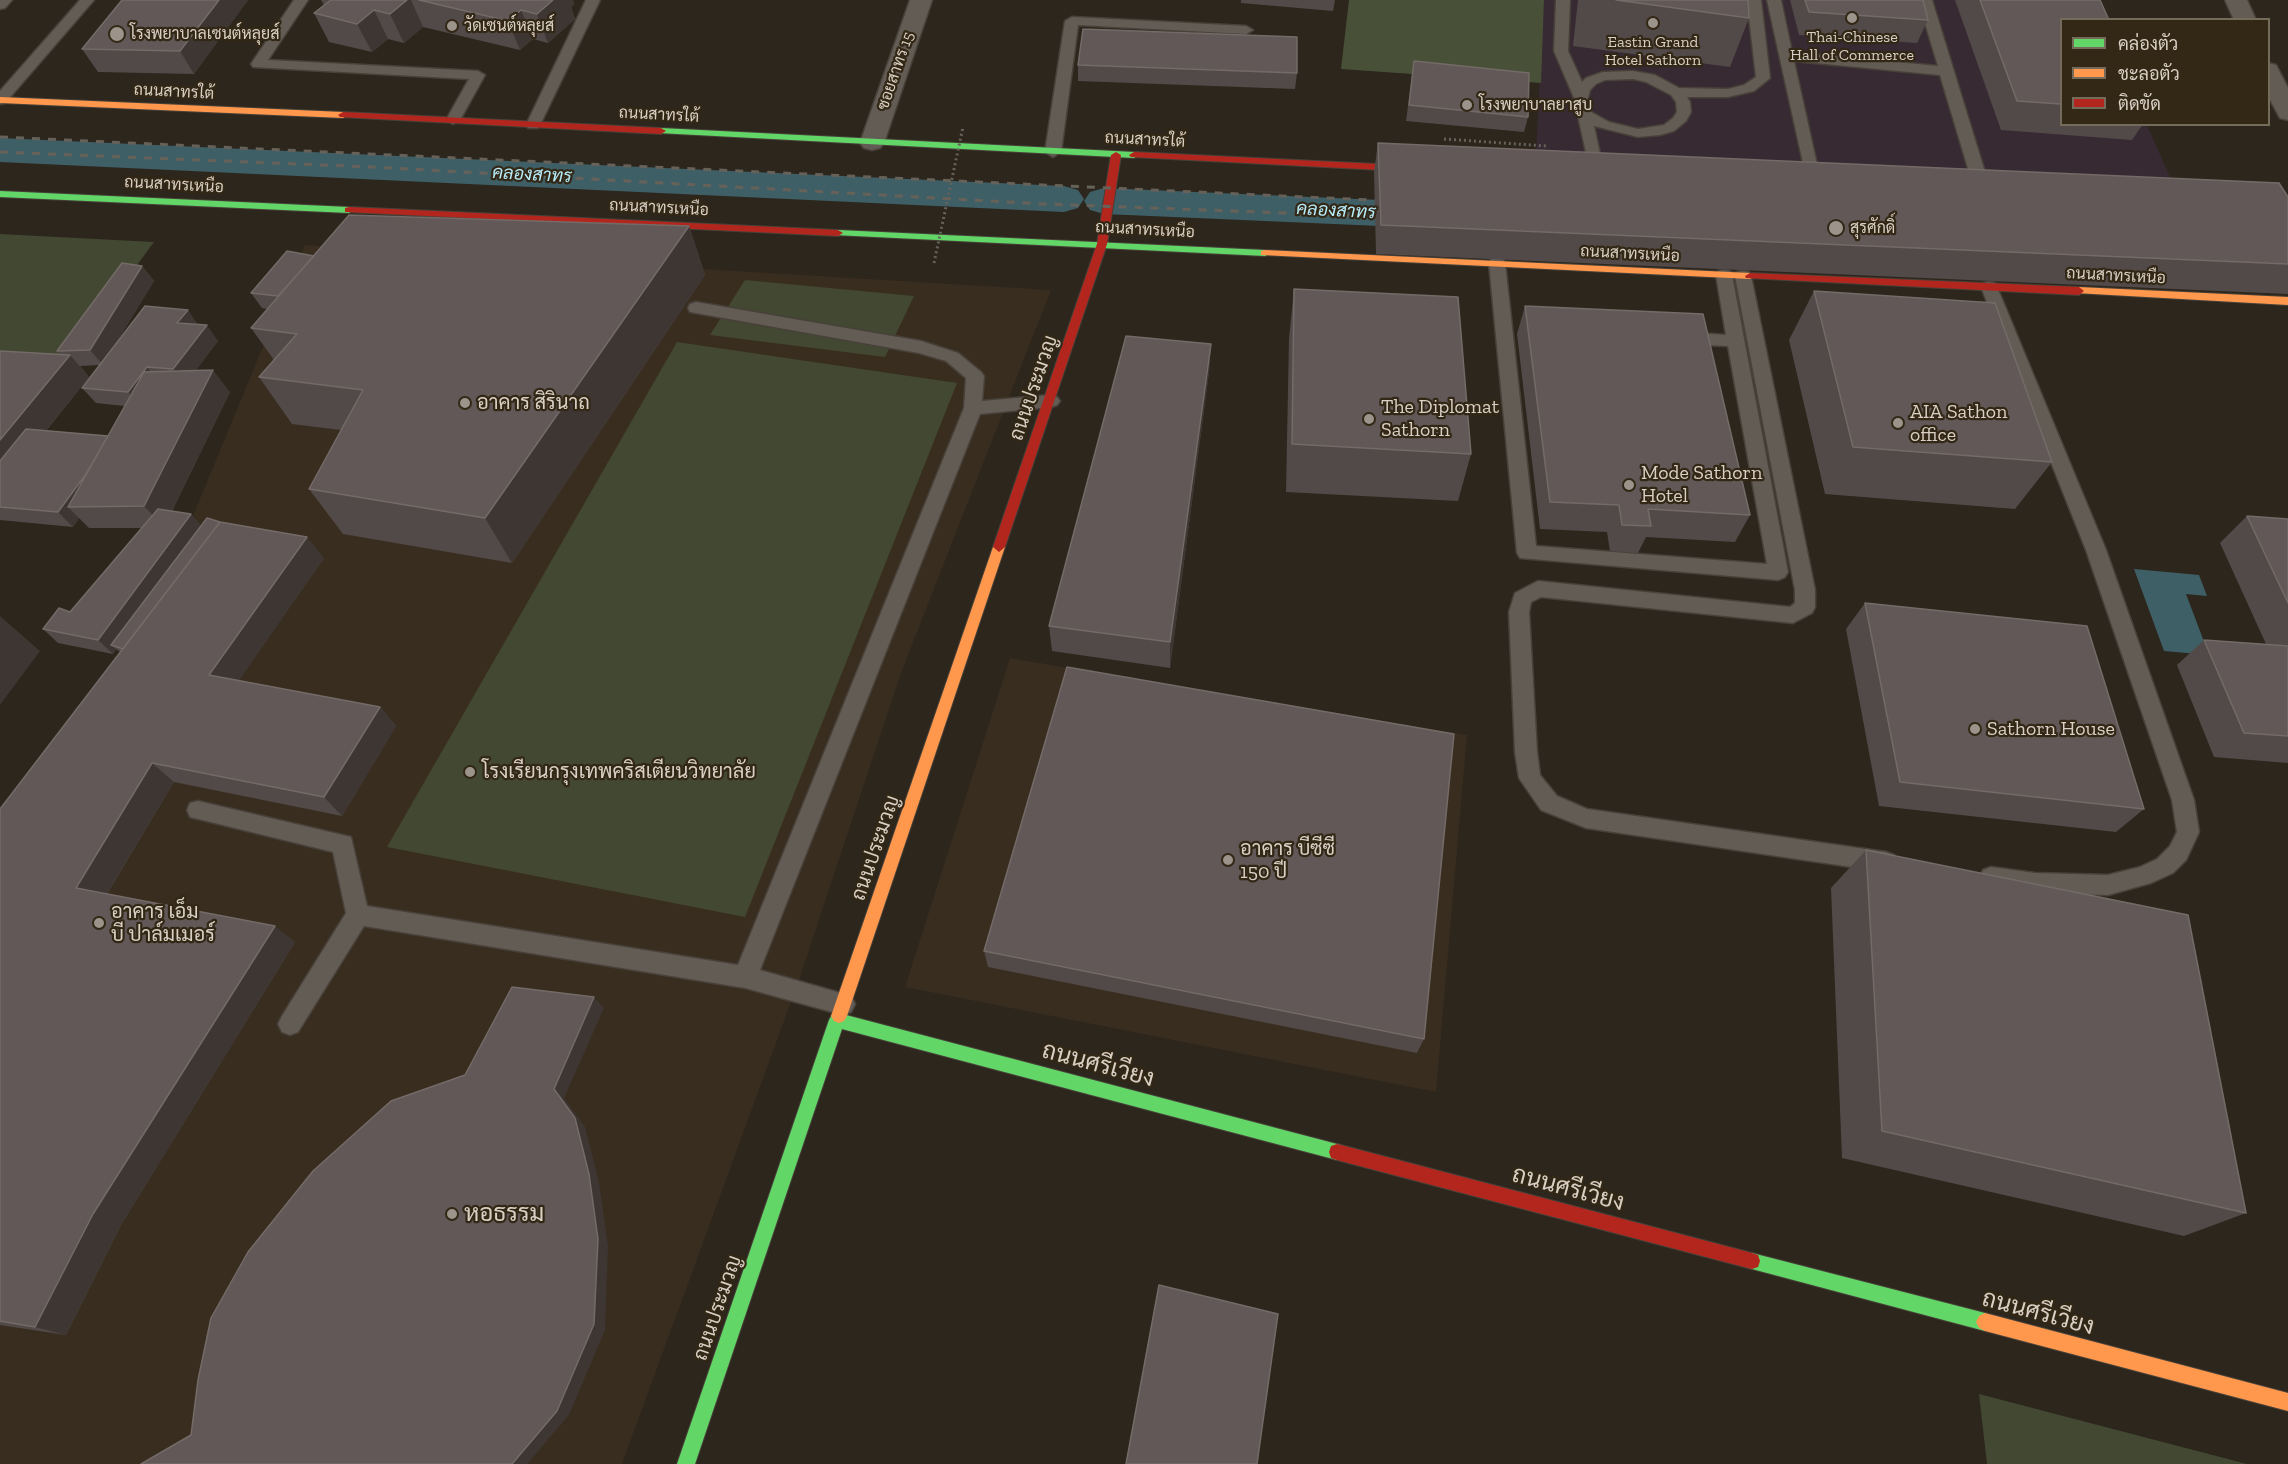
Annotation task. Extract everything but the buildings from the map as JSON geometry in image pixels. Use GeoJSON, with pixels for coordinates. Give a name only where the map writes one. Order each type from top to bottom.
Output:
{"type":"FeatureCollection","features":[{"type":"Feature","properties":{"kind":"main road","name":"ถนนสาทรใต้"},"geometry":{"type":"LineString","coordinates":[[0,100],[453,120],[1436,170]]}},
{"type":"Feature","properties":{"kind":"main road","name":"ถนนประมวญ"},"geometry":{"type":"LineString","coordinates":[[686,1464],[1051,401],[1102,244],[1116,155]]}},
{"type":"Feature","properties":{"kind":"main road"},"geometry":{"type":"LineString","coordinates":[[1578,176],[1602,178]]}},
{"type":"Feature","properties":{"kind":"main road","name":"ถนนสาทรเหนือ"},"geometry":{"type":"LineString","coordinates":[[0,194],[2288,300]]}},
{"type":"Feature","properties":{"kind":"main road","name":"ถนนศรีเวียง"},"geometry":{"type":"LineString","coordinates":[[840,1012],[2288,1402]]}},
{"type":"Feature","properties":{"kind":"street","name":"ซอยสาทร 15"},"geometry":{"type":"LineString","coordinates":[[872,143],[921,0]]}},
{"type":"Feature","properties":{"kind":"street"},"geometry":{"type":"LineString","coordinates":[[2236,0],[2244,18]]}},
{"type":"Feature","properties":{"kind":"street"},"geometry":{"type":"LineString","coordinates":[[2270,74],[2288,112]]}},
{"type":"Feature","properties":{"kind":"lane"},"geometry":{"type":"LineString","coordinates":[[0,5],[5,0]]}},
{"type":"Feature","properties":{"kind":"lane"},"geometry":{"type":"LineString","coordinates":[[0,100],[87,0]]}},
{"type":"Feature","properties":{"kind":"lane"},"geometry":{"type":"LineString","coordinates":[[301,0],[258,64],[478,75],[453,120]]}},
{"type":"Feature","properties":{"kind":"lane"},"geometry":{"type":"LineString","coordinates":[[533,125],[593,0]]}},
{"type":"Feature","properties":{"kind":"lane"},"geometry":{"type":"LineString","coordinates":[[1563,0],[1561,51],[1581,98],[1602,178]]}},
{"type":"Feature","properties":{"kind":"lane"},"geometry":{"type":"LineString","coordinates":[[1676,92],[1728,93],[1749,88],[1764,78],[1754,0]]}},
{"type":"Feature","properties":{"kind":"lane"},"geometry":{"type":"LineString","coordinates":[[1773,0],[1814,187]]}},
{"type":"Feature","properties":{"kind":"lane"},"geometry":{"type":"LineString","coordinates":[[1925,0],[1984,196]]}},
{"type":"Feature","properties":{"kind":"lane"},"geometry":{"type":"LineString","coordinates":[[1053,152],[1072,21],[1246,30]]}},
{"type":"Feature","properties":{"kind":"lane"},"geometry":{"type":"LineString","coordinates":[[1786,56],[1947,71]]}},
{"type":"Feature","properties":{"kind":"lane"},"geometry":{"type":"LineString","coordinates":[[1581,98],[1583,89],[1591,81],[1618,74],[1650,78],[1676,92],[1683,102],[1684,112],[1679,121],[1669,128],[1655,132],[1620,130],[1584,114]]}},
{"type":"Feature","properties":{"kind":"lane"},"geometry":{"type":"LineString","coordinates":[[1497,264],[1510,328],[1527,553],[1778,573],[1736,341],[1733,275]]}},
{"type":"Feature","properties":{"kind":"lane"},"geometry":{"type":"LineString","coordinates":[[1733,275],[1805,590],[1805,607],[1793,615],[1538,589],[1522,598],[1519,612],[1520,635],[1526,752],[1530,778],[1549,803],[1586,818],[1905,864]]}},
{"type":"Feature","properties":{"kind":"lane"},"geometry":{"type":"LineString","coordinates":[[1976,875],[2035,883],[2108,885],[2143,876],[2165,866],[2178,853],[2188,832],[2182,800],[2096,550],[1989,287]]}},
{"type":"Feature","properties":{"kind":"lane"},"geometry":{"type":"LineString","coordinates":[[696,308],[921,347],[952,357],[975,375],[973,408],[745,976]]}},
{"type":"Feature","properties":{"kind":"lane"},"geometry":{"type":"LineString","coordinates":[[1666,337],[1736,341]]}},
{"type":"Feature","properties":{"kind":"lane"},"geometry":{"type":"LineString","coordinates":[[973,408],[1051,401]]}},
{"type":"Feature","properties":{"kind":"lane"},"geometry":{"type":"LineString","coordinates":[[198,810],[343,844],[358,915],[290,1024]]}},
{"type":"Feature","properties":{"kind":"lane"},"geometry":{"type":"LineString","coordinates":[[358,915],[745,976],[840,1012]]}},
{"type":"Feature","properties":{"kind":"path"},"geometry":{"type":"LineString","coordinates":[[934,263],[963,127]]}},
{"type":"Feature","properties":{"kind":"path"},"geometry":{"type":"LineString","coordinates":[[1444,139],[1546,146]]}},
{"type":"Feature","properties":{"kind":"shaded area"},"geometry":{"type":"Polygon","coordinates":[[[1544,0],[2092,0],[2065,18],[2060,18],[2060,126],[2147,126],[2174,186],[1536,153],[1544,0]]]}},
{"type":"Feature","properties":{"kind":"shaded area","name":"โรงเรียนกรุงเทพคริสเตียนวิทยาลัย"},"geometry":{"type":"Polygon","coordinates":[[[305,245],[1051,290],[901,673],[798,983],[622,1464],[0,1464],[0,870],[182,542],[305,245]]]}},
{"type":"Feature","properties":{"kind":"shaded area","name":"อาคาร บีซีซี 150 ปี"},"geometry":{"type":"Polygon","coordinates":[[[1010,658],[1467,735],[1436,1092],[905,987],[1010,658]]]}},
{"type":"Feature","properties":{"kind":"green space"},"geometry":{"type":"Polygon","coordinates":[[[1349,0],[1544,0],[1541,83],[1341,69],[1349,0]]]}},
{"type":"Feature","properties":{"kind":"green space"},"geometry":{"type":"Polygon","coordinates":[[[0,234],[154,242],[60,370],[0,367],[0,234]]]}},
{"type":"Feature","properties":{"kind":"green space"},"geometry":{"type":"Polygon","coordinates":[[[745,280],[914,296],[885,357],[710,335],[745,280]]]}},
{"type":"Feature","properties":{"kind":"green space"},"geometry":{"type":"Polygon","coordinates":[[[677,342],[957,383],[745,917],[387,847],[677,342]]]}},
{"type":"Feature","properties":{"kind":"green space"},"geometry":{"type":"Polygon","coordinates":[[[1979,1394],[2247,1464],[1987,1464],[1979,1394]]]}},
{"type":"Feature","properties":{"kind":"water"},"geometry":{"type":"Polygon","coordinates":[[[2134,569],[2199,575],[2207,596],[2186,594],[2209,655],[2164,651],[2134,569]]]}},
{"type":"Feature","properties":{"kind":"waterway","name":"คลองสาทร"},"geometry":{"type":"LineString","coordinates":[[0,150],[1064,199]]}},
{"type":"Feature","properties":{"kind":"waterway","name":"คลองสาทร"},"geometry":{"type":"LineString","coordinates":[[1104,201],[1449,216]]}},
{"type":"Feature","properties":{"kind":"railway"},"geometry":{"type":"LineString","coordinates":[[0,137],[1392,201]]}},
{"type":"Feature","properties":{"kind":"railway"},"geometry":{"type":"LineString","coordinates":[[0,152],[372,167],[1045,204],[1392,217]]}},
{"type":"Feature","properties":{"kind":"traffic: fast"},"geometry":{"type":"LineString","coordinates":[[661,131],[1134,155]]}},
{"type":"Feature","properties":{"kind":"traffic: fast"},"geometry":{"type":"LineString","coordinates":[[0,194],[349,210]]}},
{"type":"Feature","properties":{"kind":"traffic: fast"},"geometry":{"type":"LineString","coordinates":[[838,233],[1265,253]]}},
{"type":"Feature","properties":{"kind":"traffic: fast"},"geometry":{"type":"LineString","coordinates":[[686,1464],[839,1016]]}},
{"type":"Feature","properties":{"kind":"traffic: fast"},"geometry":{"type":"LineString","coordinates":[[837,1020],[1337,1152]]}},
{"type":"Feature","properties":{"kind":"traffic: fast"},"geometry":{"type":"LineString","coordinates":[[1752,1261],[1985,1322]]}},
{"type":"Feature","properties":{"kind":"traffic: slow"},"geometry":{"type":"LineString","coordinates":[[0,100],[343,115]]}},
{"type":"Feature","properties":{"kind":"traffic: slow"},"geometry":{"type":"LineString","coordinates":[[1265,253],[1750,276]]}},
{"type":"Feature","properties":{"kind":"traffic: slow"},"geometry":{"type":"LineString","coordinates":[[2079,291],[2288,301]]}},
{"type":"Feature","properties":{"kind":"traffic: slow"},"geometry":{"type":"LineString","coordinates":[[839,1016],[999,547]]}},
{"type":"Feature","properties":{"kind":"traffic: slow"},"geometry":{"type":"LineString","coordinates":[[1985,1322],[2288,1402]]}},
{"type":"Feature","properties":{"kind":"traffic: jam"},"geometry":{"type":"LineString","coordinates":[[343,115],[661,131]]}},
{"type":"Feature","properties":{"kind":"traffic: jam"},"geometry":{"type":"LineString","coordinates":[[1102,244],[1116,155]]}},
{"type":"Feature","properties":{"kind":"traffic: jam"},"geometry":{"type":"LineString","coordinates":[[1134,155],[1419,169]]}},
{"type":"Feature","properties":{"kind":"traffic: jam"},"geometry":{"type":"LineString","coordinates":[[349,210],[838,233]]}},
{"type":"Feature","properties":{"kind":"traffic: jam"},"geometry":{"type":"LineString","coordinates":[[999,547],[1102,244]]}},
{"type":"Feature","properties":{"kind":"traffic: jam"},"geometry":{"type":"LineString","coordinates":[[1750,276],[2079,291]]}},
{"type":"Feature","properties":{"kind":"traffic: jam"},"geometry":{"type":"LineString","coordinates":[[1337,1152],[1752,1261]]}},
{"type":"Feature","properties":{"kind":"place","name":"Thai-Chinese Hall of Commerce"},"geometry":{"type":"Point","coordinates":[1852,18]}},
{"type":"Feature","properties":{"kind":"place","name":"Eastin Grand Hotel Sathorn"},"geometry":{"type":"Point","coordinates":[1653,23]}},
{"type":"Feature","properties":{"kind":"place","name":"วัดเซนต์หลุยส์"},"geometry":{"type":"Point","coordinates":[452,26]}},
{"type":"Feature","properties":{"kind":"place","name":"โรงพยาบาลเซนต์หลุยส์"},"geometry":{"type":"Point","coordinates":[117,34]}},
{"type":"Feature","properties":{"kind":"place","name":"โรงพยาบาลยาสูบ"},"geometry":{"type":"Point","coordinates":[1467,105]}},
{"type":"Feature","properties":{"kind":"place","name":"สุรศักดิ์"},"geometry":{"type":"Point","coordinates":[1836,228]}},
{"type":"Feature","properties":{"kind":"place","name":"อาคาร สิรินาถ"},"geometry":{"type":"Point","coordinates":[465,403]}},
{"type":"Feature","properties":{"kind":"place","name":"The Diplomat Sathorn"},"geometry":{"type":"Point","coordinates":[1369,419]}},
{"type":"Feature","properties":{"kind":"place","name":"AIA Sathon office"},"geometry":{"type":"Point","coordinates":[1898,423]}},
{"type":"Feature","properties":{"kind":"place","name":"Mode Sathorn Hotel"},"geometry":{"type":"Point","coordinates":[1629,485]}},
{"type":"Feature","properties":{"kind":"place","name":"Sathorn House"},"geometry":{"type":"Point","coordinates":[1975,729]}},
{"type":"Feature","properties":{"kind":"place","name":"โรงเรียนกรุงเทพคริสเตียนวิทยาลัย"},"geometry":{"type":"Point","coordinates":[470,772]}},
{"type":"Feature","properties":{"kind":"place","name":"อาคาร บีซีซี 150 ปี"},"geometry":{"type":"Point","coordinates":[1228,860]}},
{"type":"Feature","properties":{"kind":"place","name":"อาคาร เอ็ม บี ปาล์มเมอร์"},"geometry":{"type":"Point","coordinates":[99,923]}},
{"type":"Feature","properties":{"kind":"place","name":"หอธรรม"},"geometry":{"type":"Point","coordinates":[452,1214]}}]}
